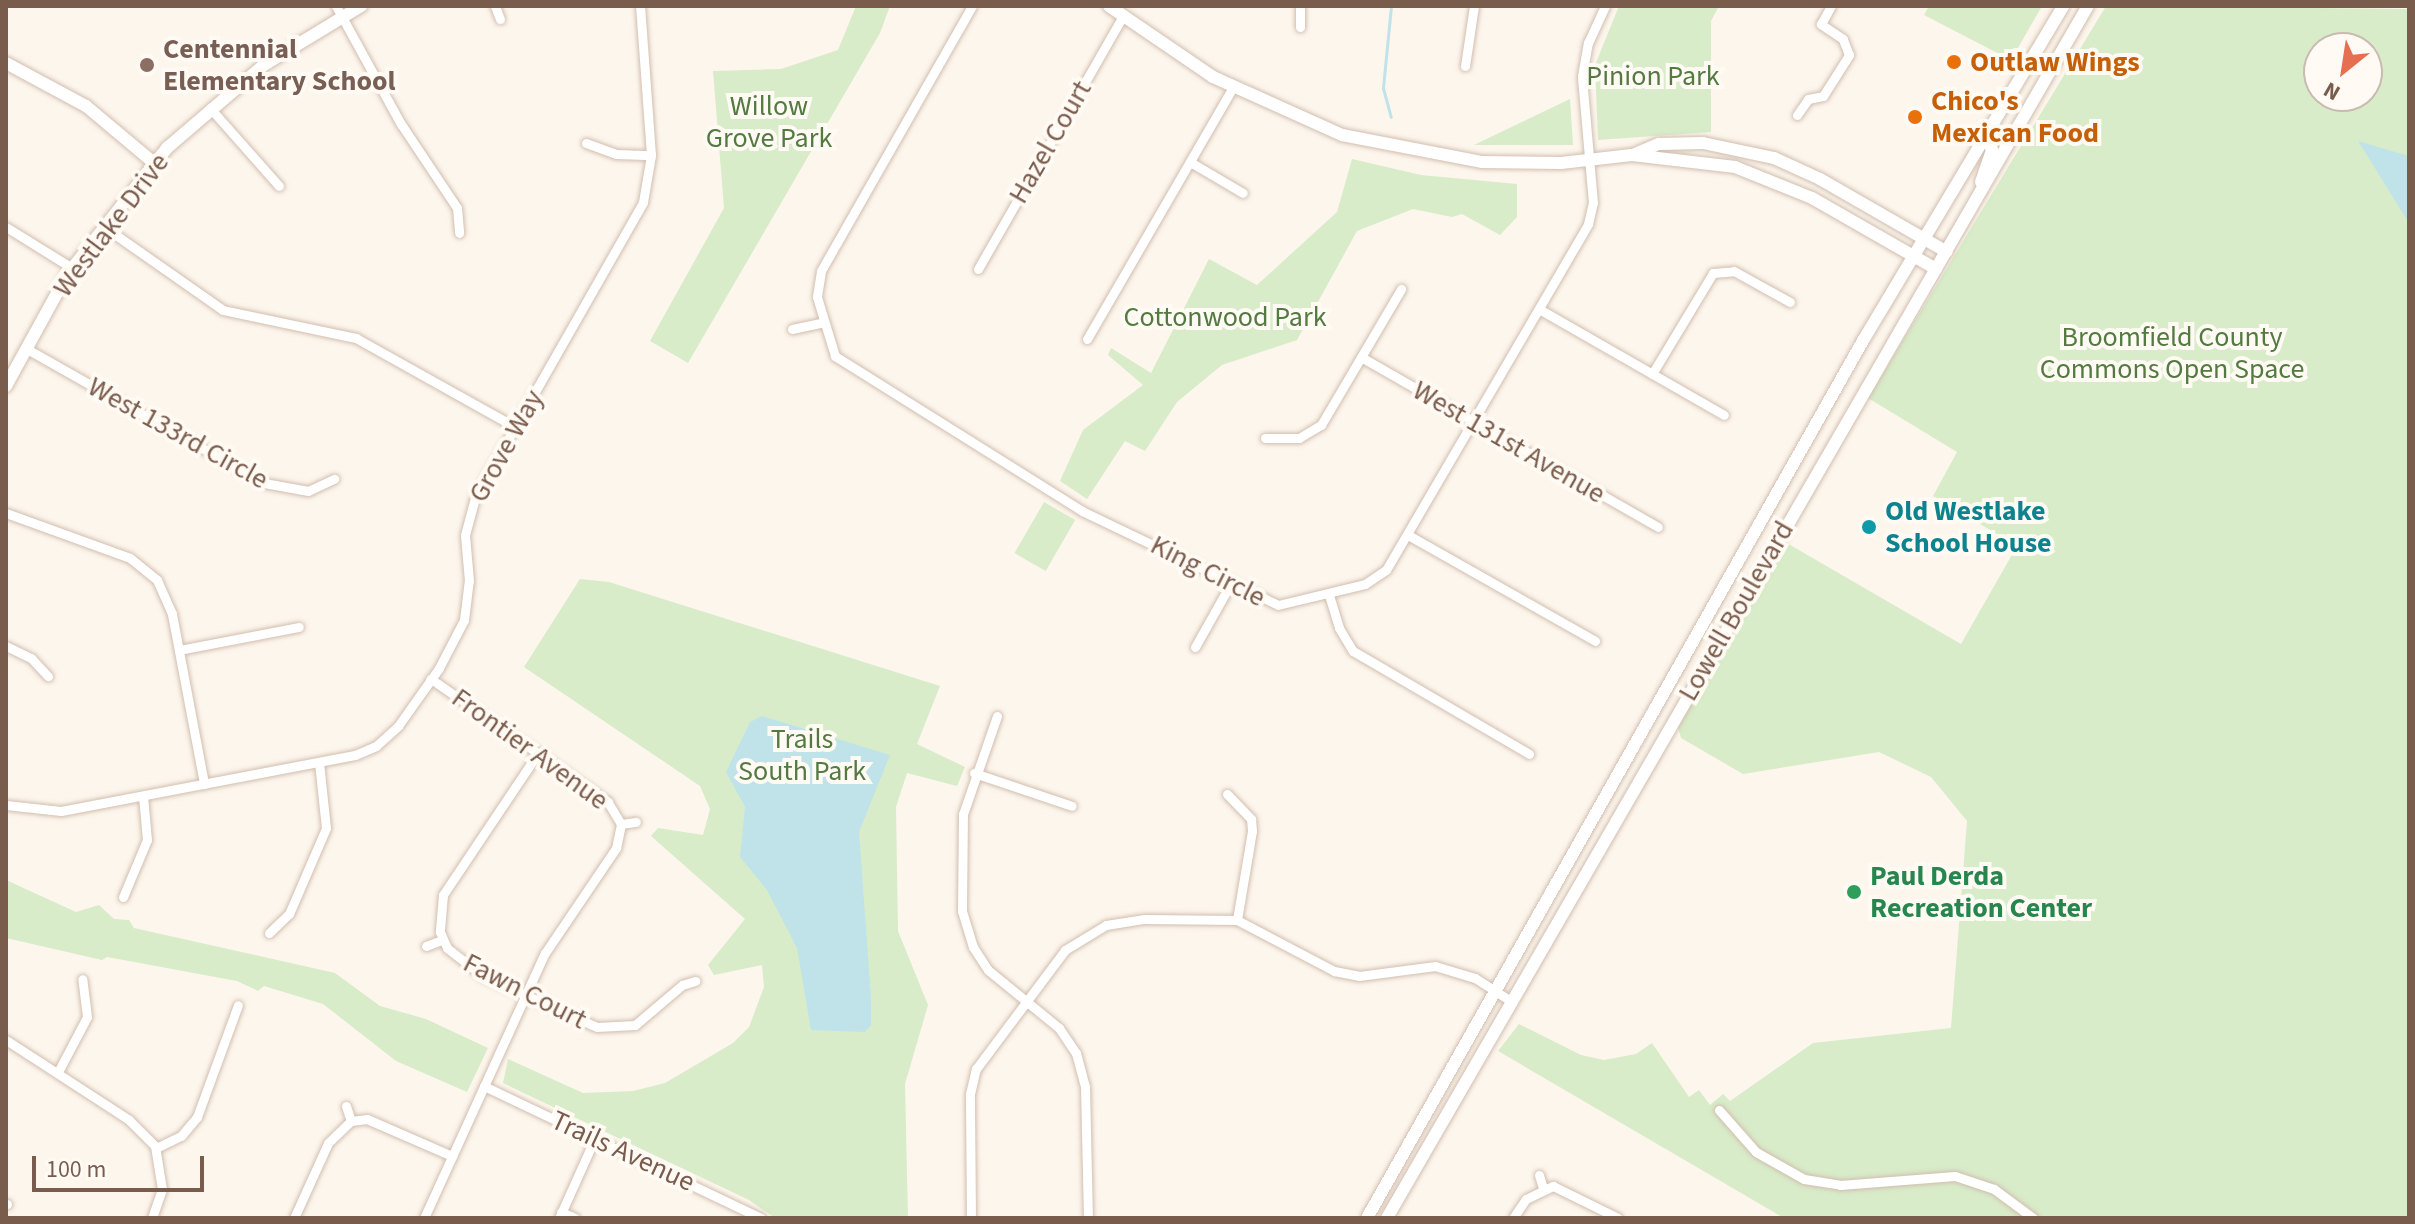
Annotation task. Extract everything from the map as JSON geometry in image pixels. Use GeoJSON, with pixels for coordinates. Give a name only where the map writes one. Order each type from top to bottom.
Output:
{"type":"FeatureCollection","features":[{"type":"Feature","properties":{"kind":"main road","name":"Westlake Drive"},"geometry":{"type":"LineString","coordinates":[[6,384],[72,268],[154,163],[210,108],[264,65],[339,11],[361,6]]}},
{"type":"Feature","properties":{"kind":"main road"},"geometry":{"type":"LineString","coordinates":[[1109,6],[1233,87],[1299,119],[1388,148],[1482,162],[1588,160],[1632,155],[1706,162],[1756,174],[1812,198],[1936,269]]}},
{"type":"Feature","properties":{"kind":"main road","name":"Lowell Boulevard"},"geometry":{"type":"LineString","coordinates":[[1367,1218],[1914,256],[2063,6]]}},
{"type":"Feature","properties":{"kind":"main road","name":"Lowell Boulevard"},"geometry":{"type":"LineString","coordinates":[[1387,1218],[2088,6]]}},
{"type":"Feature","properties":{"kind":"main road"},"geometry":{"type":"LineString","coordinates":[[6,63],[86,106],[154,163]]}},
{"type":"Feature","properties":{"kind":"main road"},"geometry":{"type":"LineString","coordinates":[[1970,211],[1992,150],[1986,134]]}},
{"type":"Feature","properties":{"kind":"main road"},"geometry":{"type":"LineString","coordinates":[[1632,155],[1659,144],[1703,143],[1774,158],[1947,252]]}},
{"type":"Feature","properties":{"kind":"main road"},"geometry":{"type":"LineString","coordinates":[[1664,736],[1657,722],[1690,653]]}},
{"type":"Feature","properties":{"kind":"street"},"geometry":{"type":"LineString","coordinates":[[495,6],[500,19]]}},
{"type":"Feature","properties":{"kind":"street","name":"Grove Way"},"geometry":{"type":"LineString","coordinates":[[6,805],[61,811],[319,762],[376,746],[431,679],[455,641],[468,600],[465,535],[473,502],[638,213],[651,155],[640,6]]}},
{"type":"Feature","properties":{"kind":"street","name":"King Circle"},"geometry":{"type":"LineString","coordinates":[[972,6],[821,271],[817,297],[835,356],[849,369],[1082,511],[1278,605],[1329,595],[1378,578],[1408,535],[1592,213],[1582,76],[1588,43],[1605,6]]}},
{"type":"Feature","properties":{"kind":"street"},"geometry":{"type":"LineString","coordinates":[[1300,6],[1300,27]]}},
{"type":"Feature","properties":{"kind":"street"},"geometry":{"type":"LineString","coordinates":[[1465,66],[1474,6]]}},
{"type":"Feature","properties":{"kind":"street"},"geometry":{"type":"LineString","coordinates":[[1797,115],[1808,99],[1823,96],[1849,55],[1843,39],[1821,24],[1831,6]]}},
{"type":"Feature","properties":{"kind":"street"},"geometry":{"type":"LineString","coordinates":[[339,11],[401,124],[457,208],[459,233]]}},
{"type":"Feature","properties":{"kind":"street","name":"Hazel Court"},"geometry":{"type":"LineString","coordinates":[[978,269],[1123,16]]}},
{"type":"Feature","properties":{"kind":"street"},"geometry":{"type":"LineString","coordinates":[[1087,339],[1233,87]]}},
{"type":"Feature","properties":{"kind":"street"},"geometry":{"type":"LineString","coordinates":[[210,108],[279,186]]}},
{"type":"Feature","properties":{"kind":"street"},"geometry":{"type":"LineString","coordinates":[[586,143],[616,154],[651,155]]}},
{"type":"Feature","properties":{"kind":"street"},"geometry":{"type":"LineString","coordinates":[[1190,162],[1243,193]]}},
{"type":"Feature","properties":{"kind":"street"},"geometry":{"type":"LineString","coordinates":[[103,226],[223,310],[356,338],[515,427]]}},
{"type":"Feature","properties":{"kind":"street"},"geometry":{"type":"LineString","coordinates":[[6,227],[72,268]]}},
{"type":"Feature","properties":{"kind":"street"},"geometry":{"type":"LineString","coordinates":[[1652,374],[1713,273],[1734,271],[1790,302]]}},
{"type":"Feature","properties":{"kind":"street"},"geometry":{"type":"LineString","coordinates":[[1265,438],[1299,438],[1315,431],[1401,289]]}},
{"type":"Feature","properties":{"kind":"street"},"geometry":{"type":"LineString","coordinates":[[1539,309],[1724,415]]}},
{"type":"Feature","properties":{"kind":"street"},"geometry":{"type":"LineString","coordinates":[[792,329],[824,322]]}},
{"type":"Feature","properties":{"kind":"street","name":"West 133rd Circle"},"geometry":{"type":"LineString","coordinates":[[27,349],[264,483],[308,491],[334,479]]}},
{"type":"Feature","properties":{"kind":"street","name":"West 131st Avenue"},"geometry":{"type":"LineString","coordinates":[[1361,357],[1658,527]]}},
{"type":"Feature","properties":{"kind":"street"},"geometry":{"type":"LineString","coordinates":[[6,513],[144,567],[166,595],[204,784]]}},
{"type":"Feature","properties":{"kind":"street"},"geometry":{"type":"LineString","coordinates":[[1408,535],[1595,641]]}},
{"type":"Feature","properties":{"kind":"street"},"geometry":{"type":"LineString","coordinates":[[1195,647],[1231,583]]}},
{"type":"Feature","properties":{"kind":"street"},"geometry":{"type":"LineString","coordinates":[[1329,595],[1353,651],[1529,754]]}},
{"type":"Feature","properties":{"kind":"street"},"geometry":{"type":"LineString","coordinates":[[179,650],[299,627]]}},
{"type":"Feature","properties":{"kind":"street"},"geometry":{"type":"LineString","coordinates":[[6,646],[31,658],[48,676]]}},
{"type":"Feature","properties":{"kind":"street","name":"Frontier Avenue"},"geometry":{"type":"LineString","coordinates":[[431,679],[608,802],[621,824]]}},
{"type":"Feature","properties":{"kind":"street"},"geometry":{"type":"LineString","coordinates":[[997,716],[974,773],[963,814],[962,911],[979,957],[1059,1028],[1081,1066],[1088,1218]]}},
{"type":"Feature","properties":{"kind":"street"},"geometry":{"type":"LineString","coordinates":[[426,946],[442,940],[440,916],[446,890],[538,753]]}},
{"type":"Feature","properties":{"kind":"street"},"geometry":{"type":"LineString","coordinates":[[269,933],[289,914],[326,828],[328,805],[319,762]]}},
{"type":"Feature","properties":{"kind":"street"},"geometry":{"type":"LineString","coordinates":[[974,773],[1072,806]]}},
{"type":"Feature","properties":{"kind":"street"},"geometry":{"type":"LineString","coordinates":[[1227,794],[1251,819],[1252,831],[1237,920]]}},
{"type":"Feature","properties":{"kind":"street"},"geometry":{"type":"LineString","coordinates":[[123,897],[147,840],[143,796]]}},
{"type":"Feature","properties":{"kind":"street"},"geometry":{"type":"LineString","coordinates":[[424,1218],[525,995],[558,932],[616,848],[621,824],[636,822]]}},
{"type":"Feature","properties":{"kind":"street"},"geometry":{"type":"LineString","coordinates":[[971,1218],[971,1084],[980,1059],[1065,950],[1106,925],[1145,919],[1237,920],[1334,971],[1359,976],[1435,966],[1511,1001]]}},
{"type":"Feature","properties":{"kind":"street","name":"Fawn Court"},"geometry":{"type":"LineString","coordinates":[[442,940],[470,968],[597,1027],[625,1028],[646,1020],[682,985],[695,981]]}},
{"type":"Feature","properties":{"kind":"street"},"geometry":{"type":"LineString","coordinates":[[58,1072],[87,1017],[82,979]]}},
{"type":"Feature","properties":{"kind":"street"},"geometry":{"type":"LineString","coordinates":[[156,1148],[181,1136],[197,1117],[238,1005]]}},
{"type":"Feature","properties":{"kind":"street"},"geometry":{"type":"LineString","coordinates":[[6,1040],[129,1120],[156,1148],[162,1189],[152,1218]]}},
{"type":"Feature","properties":{"kind":"street","name":"Trails Avenue"},"geometry":{"type":"LineString","coordinates":[[484,1086],[761,1218]]}},
{"type":"Feature","properties":{"kind":"street"},"geometry":{"type":"LineString","coordinates":[[346,1106],[351,1121]]}},
{"type":"Feature","properties":{"kind":"street"},"geometry":{"type":"LineString","coordinates":[[1719,1110],[1762,1157],[1804,1179],[1840,1185],[1955,1176],[1994,1189],[2033,1218]]}},
{"type":"Feature","properties":{"kind":"street"},"geometry":{"type":"LineString","coordinates":[[294,1218],[328,1143],[351,1121],[367,1119],[452,1156]]}},
{"type":"Feature","properties":{"kind":"street"},"geometry":{"type":"LineString","coordinates":[[575,1218],[560,1215],[595,1138]]}},
{"type":"Feature","properties":{"kind":"street"},"geometry":{"type":"LineString","coordinates":[[1539,1175],[1543,1188]]}},
{"type":"Feature","properties":{"kind":"street"},"geometry":{"type":"LineString","coordinates":[[1513,1218],[1526,1199],[1543,1188],[1564,1188],[1618,1218]]}},
{"type":"Feature","properties":{"kind":"green space","name":"Willow Grove Park"},"geometry":{"type":"Polygon","coordinates":[[[856,6],[890,6],[880,33],[688,363],[650,341],[724,208],[713,71],[781,69],[838,50],[856,6]]]}},
{"type":"Feature","properties":{"kind":"green space","name":"Pinion Park"},"geometry":{"type":"Polygon","coordinates":[[[1619,6],[1719,6],[1711,21],[1711,132],[1598,140],[1595,65],[1619,6]]]}},
{"type":"Feature","properties":{"kind":"green space"},"geometry":{"type":"Polygon","coordinates":[[[1929,6],[2042,6],[2011,60],[1924,15],[1929,6]]]}},
{"type":"Feature","properties":{"kind":"green space","name":"Broomfield County Commons Open Space"},"geometry":{"type":"Polygon","coordinates":[[[2106,6],[2409,9],[2409,1218],[1784,1218],[1498,1051],[1519,1024],[1581,1055],[1604,1060],[1636,1054],[1652,1043],[1689,1097],[1699,1090],[1710,1105],[1723,1094],[1730,1101],[1813,1043],[1951,1028],[1967,821],[1931,777],[1879,752],[1743,774],[1681,738],[1678,727],[1785,542],[1961,644],[2017,546],[1933,496],[1957,452],[1868,398],[2106,6]]]}},
{"type":"Feature","properties":{"kind":"green space"},"geometry":{"type":"Polygon","coordinates":[[[1570,99],[1573,145],[1474,145],[1570,99]]]}},
{"type":"Feature","properties":{"kind":"green space","name":"Cottonwood Park"},"geometry":{"type":"Polygon","coordinates":[[[1352,159],[1421,175],[1517,184],[1517,217],[1500,235],[1462,214],[1452,217],[1413,209],[1357,231],[1297,340],[1222,365],[1177,402],[1145,451],[1125,441],[1087,499],[1060,481],[1083,430],[1143,385],[1108,355],[1111,348],[1151,373],[1209,259],[1257,285],[1337,212],[1352,159]]]}},
{"type":"Feature","properties":{"kind":"green space"},"geometry":{"type":"Polygon","coordinates":[[[1044,502],[1075,520],[1046,571],[1014,553],[1044,502]]]}},
{"type":"Feature","properties":{"kind":"green space","name":"Trails South Park"},"geometry":{"type":"Polygon","coordinates":[[[580,579],[609,582],[940,686],[917,744],[965,767],[957,786],[907,773],[896,807],[898,931],[928,1005],[905,1084],[908,1218],[775,1218],[749,1200],[503,1083],[508,1059],[583,1093],[633,1091],[665,1083],[733,1043],[749,1027],[764,987],[762,965],[714,975],[708,965],[745,919],[651,836],[658,828],[703,835],[710,809],[700,786],[524,667],[580,579]]]}},
{"type":"Feature","properties":{"kind":"green space"},"geometry":{"type":"Polygon","coordinates":[[[6,880],[76,912],[99,905],[114,919],[129,920],[134,928],[335,973],[380,1006],[426,1019],[488,1048],[467,1092],[396,1061],[323,1004],[264,986],[258,991],[237,981],[107,957],[102,960],[6,938],[6,880]]]}},
{"type":"Feature","properties":{"kind":"water"},"geometry":{"type":"Polygon","coordinates":[[[2358,141],[2409,156],[2409,223],[2358,141]]]}},
{"type":"Feature","properties":{"kind":"water"},"geometry":{"type":"Polygon","coordinates":[[[762,716],[890,755],[859,832],[871,998],[871,1025],[865,1032],[811,1030],[797,948],[767,890],[740,857],[745,807],[726,772],[750,722],[762,716]]]}},
{"type":"Feature","properties":{"kind":"waterway"},"geometry":{"type":"LineString","coordinates":[[1391,6],[1383,88],[1391,117]]}},
{"type":"Feature","properties":{"kind":"place","name":"Outlaw Wings"},"geometry":{"type":"Point","coordinates":[1954,62]}},
{"type":"Feature","properties":{"kind":"place","name":"Centennial Elementary School"},"geometry":{"type":"Point","coordinates":[147,65]}},
{"type":"Feature","properties":{"kind":"place","name":"Chico's Mexican Food"},"geometry":{"type":"Point","coordinates":[1915,117]}},
{"type":"Feature","properties":{"kind":"place","name":"Old Westlake School House"},"geometry":{"type":"Point","coordinates":[1869,527]}},
{"type":"Feature","properties":{"kind":"place","name":"Paul Derda Recreation Center"},"geometry":{"type":"Point","coordinates":[1854,892]}}]}
